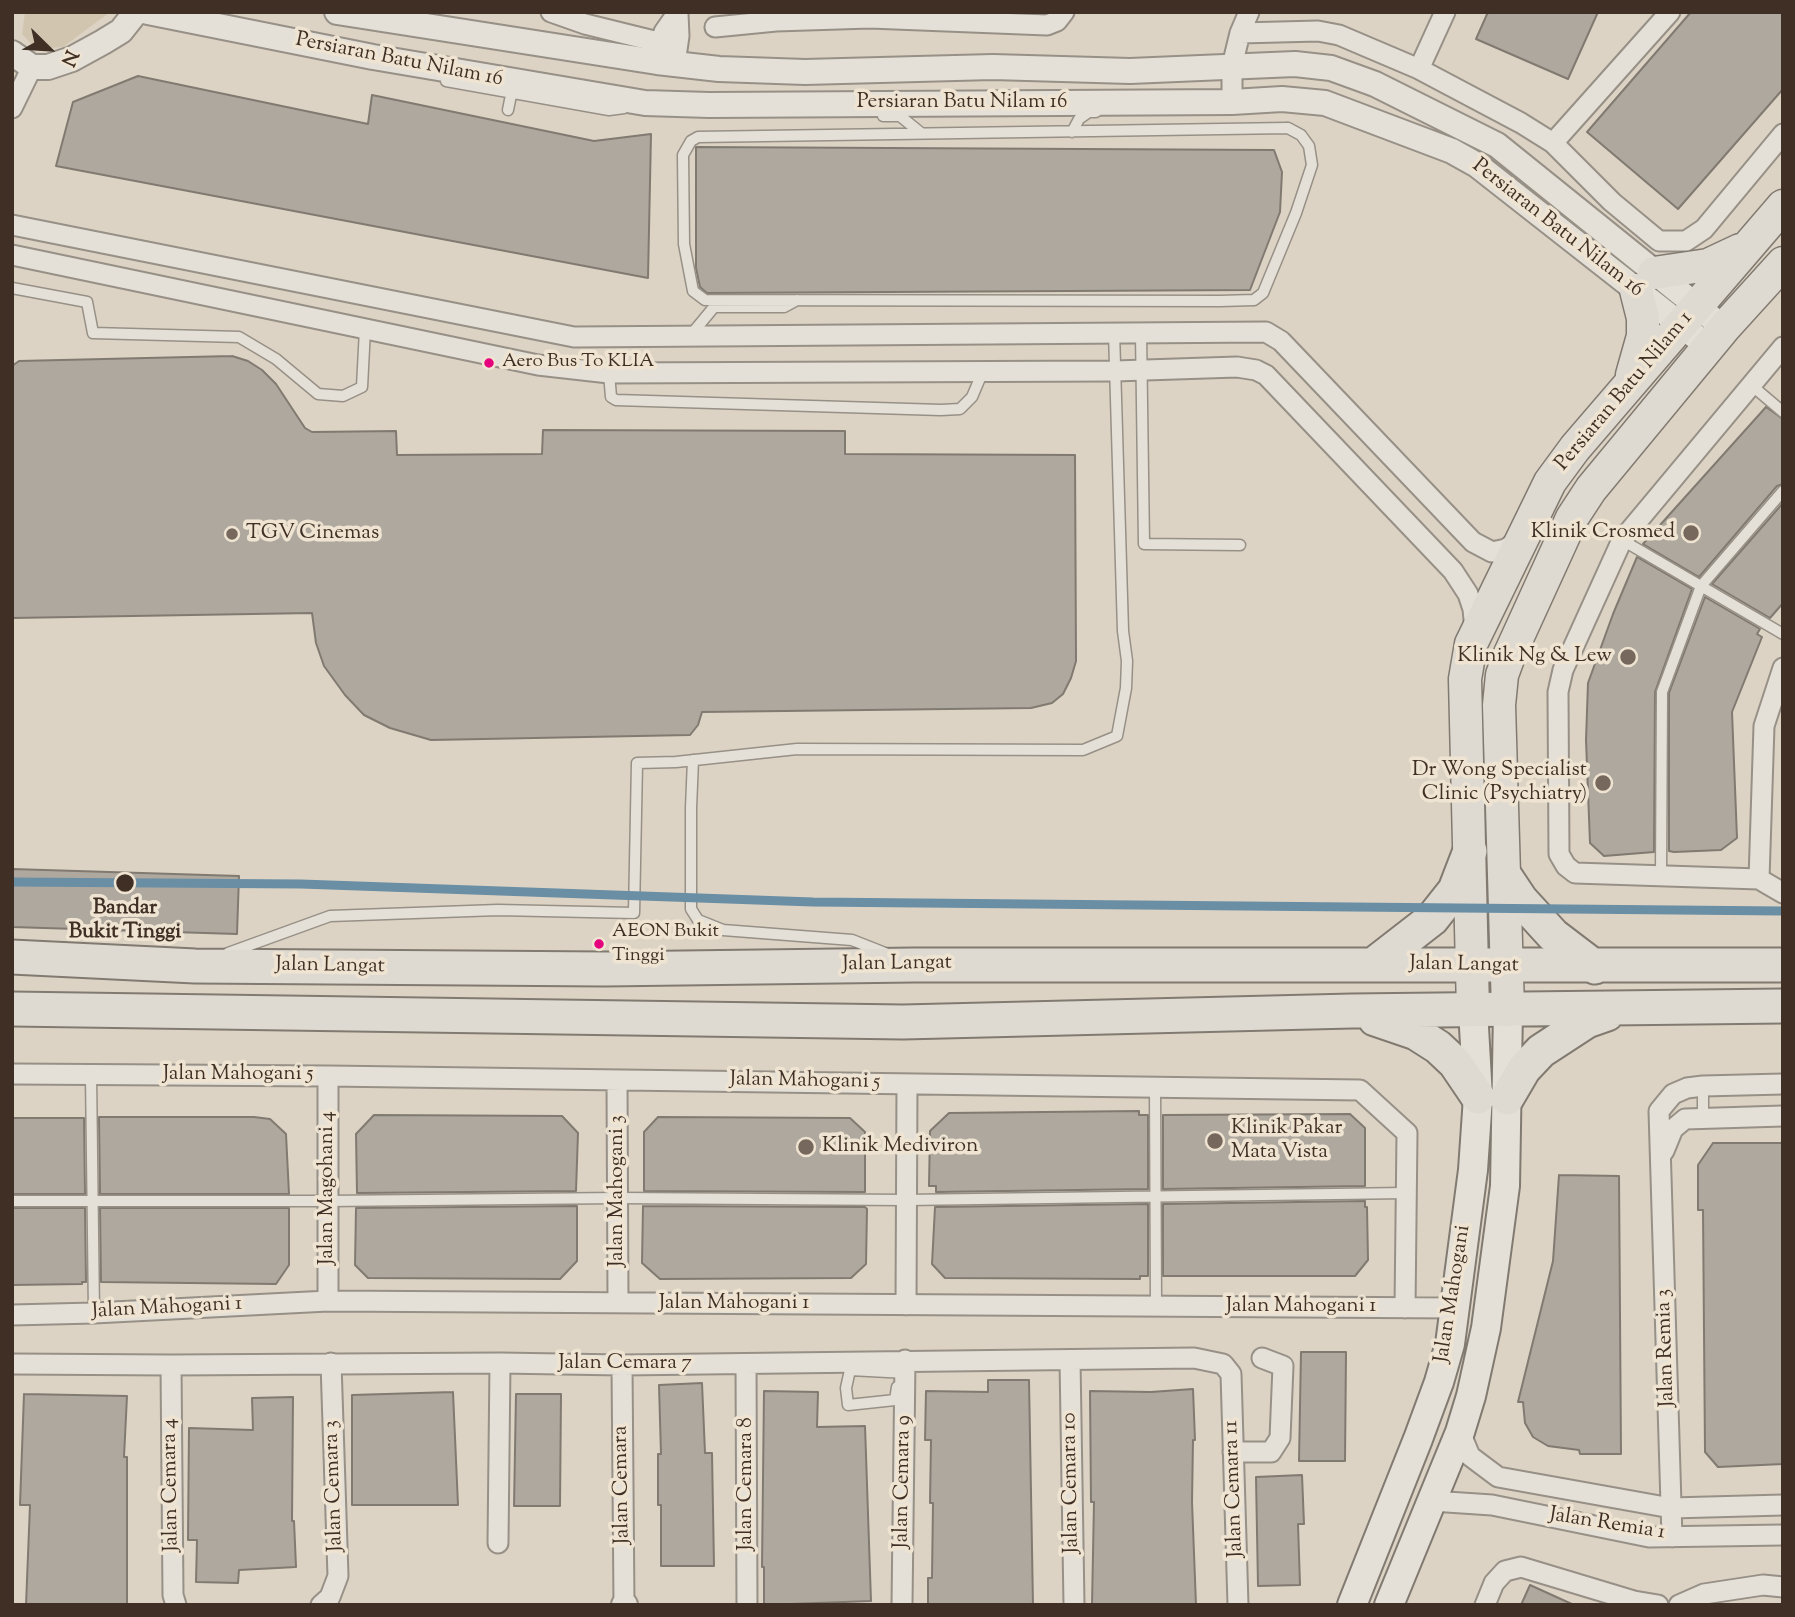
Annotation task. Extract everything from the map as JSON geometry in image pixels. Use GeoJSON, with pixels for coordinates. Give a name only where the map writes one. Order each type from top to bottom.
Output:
{"type":"FeatureCollection","features":[{"type":"Feature","properties":{"kind":"highway"},"geometry":{"type":"LineString","coordinates":[[1374,964],[1432,919],[1455,890],[1470,851]]}},
{"type":"Feature","properties":{"kind":"highway"},"geometry":{"type":"LineString","coordinates":[[1505,876],[1521,900],[1553,935],[1595,967]]}},
{"type":"Feature","properties":{"kind":"highway","name":"Jalan Langat"},"geometry":{"type":"LineString","coordinates":[[12,957],[195,966],[604,970],[914,964],[1374,964],[1473,967],[1783,965]]}},
{"type":"Feature","properties":{"kind":"highway"},"geometry":{"type":"LineString","coordinates":[[12,993],[95,995],[154,1011]]}},
{"type":"Feature","properties":{"kind":"highway","name":"Jalan Langat"},"geometry":{"type":"LineString","coordinates":[[12,1009],[903,1022],[1352,1011],[1783,1006]]}},
{"type":"Feature","properties":{"kind":"highway"},"geometry":{"type":"LineString","coordinates":[[1352,1011],[1416,1033],[1438,1047],[1492,1098],[1541,1051],[1587,1021],[1623,1008]]}},
{"type":"Feature","properties":{"kind":"main road","name":"Persiaran Batu Nilam 1"},"geometry":{"type":"LineString","coordinates":[[1473,1010],[1465,679],[1471,644],[1550,482],[1575,448],[1783,206]]}},
{"type":"Feature","properties":{"kind":"main road"},"geometry":{"type":"LineString","coordinates":[[1630,384],[1643,336],[1645,282],[1708,265],[1746,247]]}},
{"type":"Feature","properties":{"kind":"main road","name":"Persiaran Batu Nilam 1"},"geometry":{"type":"LineString","coordinates":[[1508,1010],[1499,705],[1502,675],[1572,518],[1591,489],[1717,337],[1783,263]]}},
{"type":"Feature","properties":{"kind":"main road","name":"Jalan Mahogani"},"geometry":{"type":"LineString","coordinates":[[1389,1605],[1460,1432],[1471,1396],[1493,1283],[1505,1186],[1492,1098],[1473,1010]]}},
{"type":"Feature","properties":{"kind":"main road","name":"Jalan Mahogani"},"geometry":{"type":"LineString","coordinates":[[1352,1605],[1440,1381],[1450,1344],[1474,1170],[1492,1098],[1508,1010]]}},
{"type":"Feature","properties":{"kind":"street"},"geometry":{"type":"LineString","coordinates":[[12,108],[22,60],[48,68],[72,60],[121,31],[136,12]]}},
{"type":"Feature","properties":{"kind":"street","name":"Persiaran Batu Nilam 16"},"geometry":{"type":"LineString","coordinates":[[148,12],[373,57],[645,103],[709,105],[1232,102],[1282,99],[1325,103],[1452,151],[1478,165],[1645,282],[1717,337]]}},
{"type":"Feature","properties":{"kind":"street","name":"Persiaran Batu Nilam 16"},"geometry":{"type":"LineString","coordinates":[[337,12],[664,56],[719,69],[805,72],[993,67],[1130,71],[1295,64],[1331,68],[1375,84],[1497,145],[1645,282]]}},
{"type":"Feature","properties":{"kind":"street"},"geometry":{"type":"LineString","coordinates":[[551,12],[664,56],[679,36],[678,13]]}},
{"type":"Feature","properties":{"kind":"street"},"geometry":{"type":"LineString","coordinates":[[715,27],[872,15],[1047,25],[1057,21],[1064,12]]}},
{"type":"Feature","properties":{"kind":"street"},"geometry":{"type":"LineString","coordinates":[[1232,102],[1232,66],[1240,33],[1249,12]]}},
{"type":"Feature","properties":{"kind":"street"},"geometry":{"type":"LineString","coordinates":[[1419,69],[1445,12]]}},
{"type":"Feature","properties":{"kind":"street"},"geometry":{"type":"LineString","coordinates":[[1553,143],[1670,12]]}},
{"type":"Feature","properties":{"kind":"street"},"geometry":{"type":"LineString","coordinates":[[1240,33],[1318,31],[1339,35],[1419,69],[1553,143],[1612,202],[1659,241],[1686,241],[1704,229],[1783,134]]}},
{"type":"Feature","properties":{"kind":"street"},"geometry":{"type":"LineString","coordinates":[[16,225],[574,337],[1266,332],[1281,341],[1472,541],[1492,552],[1507,549],[1525,535]]}},
{"type":"Feature","properties":{"kind":"street"},"geometry":{"type":"LineString","coordinates":[[12,255],[538,365],[609,373],[1237,367],[1266,375],[1453,571],[1468,594],[1473,609],[1476,628],[1471,644]]}},
{"type":"Feature","properties":{"kind":"street"},"geometry":{"type":"LineString","coordinates":[[214,297],[221,267]]}},
{"type":"Feature","properties":{"kind":"street"},"geometry":{"type":"LineString","coordinates":[[538,365],[544,332]]}},
{"type":"Feature","properties":{"kind":"street"},"geometry":{"type":"LineString","coordinates":[[1783,347],[1622,540],[1563,670],[1558,692],[1559,854],[1566,866],[1575,873],[1759,878],[1783,893]]}},
{"type":"Feature","properties":{"kind":"street"},"geometry":{"type":"LineString","coordinates":[[1759,878],[1764,726],[1783,668]]}},
{"type":"Feature","properties":{"kind":"street","name":"Jalan Mahogani 5"},"geometry":{"type":"LineString","coordinates":[[12,1074],[1360,1090],[1406,1133],[1405,1308]]}},
{"type":"Feature","properties":{"kind":"street","name":"Jalan Magohani 4"},"geometry":{"type":"LineString","coordinates":[[328,1076],[328,1301]]}},
{"type":"Feature","properties":{"kind":"street","name":"Jalan Mahogani 3"},"geometry":{"type":"LineString","coordinates":[[618,1080],[618,1303]]}},
{"type":"Feature","properties":{"kind":"street"},"geometry":{"type":"LineString","coordinates":[[906,1305],[907,1084]]}},
{"type":"Feature","properties":{"kind":"street","name":"Jalan Remia 3"},"geometry":{"type":"LineString","coordinates":[[1672,1537],[1659,1111],[1673,1094],[1703,1086],[1783,1084]]}},
{"type":"Feature","properties":{"kind":"street","name":"Jalan Remia 3"},"geometry":{"type":"LineString","coordinates":[[1661,1159],[1673,1129],[1685,1119],[1783,1116]]}},
{"type":"Feature","properties":{"kind":"street","name":"Jalan Mahogani 1"},"geometry":{"type":"LineString","coordinates":[[12,1315],[328,1301],[1456,1308]]}},
{"type":"Feature","properties":{"kind":"street","name":"Jalan Cemara 7"},"geometry":{"type":"LineString","coordinates":[[12,1364],[746,1364],[902,1369],[1070,1360],[1194,1358],[1223,1364],[1231,1374]]}},
{"type":"Feature","properties":{"kind":"street"},"geometry":{"type":"LineString","coordinates":[[1233,1452],[1271,1452],[1280,1438],[1283,1366],[1262,1358]]}},
{"type":"Feature","properties":{"kind":"street","name":"Jalan Cemara 10"},"geometry":{"type":"LineString","coordinates":[[1070,1360],[1074,1605]]}},
{"type":"Feature","properties":{"kind":"street","name":"Jalan Cemara 3"},"geometry":{"type":"LineString","coordinates":[[321,1605],[330,1597],[338,1576],[331,1363]]}},
{"type":"Feature","properties":{"kind":"street"},"geometry":{"type":"LineString","coordinates":[[498,1543],[500,1363]]}},
{"type":"Feature","properties":{"kind":"street","name":"Jalan Cemara 8"},"geometry":{"type":"LineString","coordinates":[[746,1364],[747,1605]]}},
{"type":"Feature","properties":{"kind":"street","name":"Jalan Cemara 4"},"geometry":{"type":"LineString","coordinates":[[171,1365],[173,1595],[176,1605]]}},
{"type":"Feature","properties":{"kind":"street","name":"Jalan Cemara"},"geometry":{"type":"LineString","coordinates":[[622,1365],[624,1605]]}},
{"type":"Feature","properties":{"kind":"street","name":"Jalan Cemara 9"},"geometry":{"type":"LineString","coordinates":[[902,1369],[902,1605]]}},
{"type":"Feature","properties":{"kind":"street","name":"Jalan Cemara 11"},"geometry":{"type":"LineString","coordinates":[[1231,1374],[1238,1605]]}},
{"type":"Feature","properties":{"kind":"street","name":"Jalan Remia 1"},"geometry":{"type":"LineString","coordinates":[[1460,1432],[1470,1456],[1498,1477],[1671,1508],[1783,1505]]}},
{"type":"Feature","properties":{"kind":"street","name":"Jalan Remia 1"},"geometry":{"type":"LineString","coordinates":[[1432,1502],[1492,1505],[1648,1537],[1783,1535]]}},
{"type":"Feature","properties":{"kind":"street"},"geometry":{"type":"LineString","coordinates":[[1485,1605],[1494,1583],[1505,1571],[1521,1567],[1634,1601],[1658,1605]]}},
{"type":"Feature","properties":{"kind":"street"},"geometry":{"type":"LineString","coordinates":[[1679,1605],[1704,1594],[1763,1585],[1783,1587]]}},
{"type":"Feature","properties":{"kind":"lane"},"geometry":{"type":"LineString","coordinates":[[373,57],[418,76]]}},
{"type":"Feature","properties":{"kind":"lane"},"geometry":{"type":"LineString","coordinates":[[431,78],[609,110],[645,103]]}},
{"type":"Feature","properties":{"kind":"lane"},"geometry":{"type":"LineString","coordinates":[[508,110],[511,94]]}},
{"type":"Feature","properties":{"kind":"lane"},"geometry":{"type":"LineString","coordinates":[[1072,132],[1079,119],[1089,112],[1139,112],[1152,102]]}},
{"type":"Feature","properties":{"kind":"lane"},"geometry":{"type":"LineString","coordinates":[[812,104],[847,116]]}},
{"type":"Feature","properties":{"kind":"lane"},"geometry":{"type":"LineString","coordinates":[[874,116],[900,116],[922,133]]}},
{"type":"Feature","properties":{"kind":"lane"},"geometry":{"type":"LineString","coordinates":[[1287,128],[1301,135],[1310,146],[1312,165],[1296,213],[1263,293],[1254,300],[1220,301],[705,300],[693,291],[684,244],[683,155],[691,141],[698,137],[1072,132],[1287,128]]}},
{"type":"Feature","properties":{"kind":"lane"},"geometry":{"type":"LineString","coordinates":[[12,288],[88,302],[93,334],[239,337],[276,359],[318,394],[343,396],[362,387],[365,329]]}},
{"type":"Feature","properties":{"kind":"lane"},"geometry":{"type":"LineString","coordinates":[[690,336],[714,307],[784,307],[797,299]]}},
{"type":"Feature","properties":{"kind":"lane"},"geometry":{"type":"LineString","coordinates":[[195,966],[330,916],[498,910],[634,913],[637,763],[810,749],[1083,750],[1117,736],[1126,688],[1127,661],[1123,631],[1114,332]]}},
{"type":"Feature","properties":{"kind":"lane"},"geometry":{"type":"LineString","coordinates":[[1140,333],[1144,544],[1240,545]]}},
{"type":"Feature","properties":{"kind":"lane"},"geometry":{"type":"LineString","coordinates":[[609,373],[611,397],[616,400],[941,410],[960,409],[972,397],[983,371]]}},
{"type":"Feature","properties":{"kind":"lane"},"geometry":{"type":"LineString","coordinates":[[1750,384],[1783,412]]}},
{"type":"Feature","properties":{"kind":"lane"},"geometry":{"type":"LineString","coordinates":[[1661,875],[1662,692],[1701,586],[1783,491]]}},
{"type":"Feature","properties":{"kind":"lane"},"geometry":{"type":"LineString","coordinates":[[1622,540],[1783,634]]}},
{"type":"Feature","properties":{"kind":"lane"},"geometry":{"type":"LineString","coordinates":[[693,760],[691,909],[698,920],[723,930],[852,940],[914,964]]}},
{"type":"Feature","properties":{"kind":"lane"},"geometry":{"type":"LineString","coordinates":[[91,1075],[94,1313]]}},
{"type":"Feature","properties":{"kind":"lane"},"geometry":{"type":"LineString","coordinates":[[1703,1086],[1703,1117]]}},
{"type":"Feature","properties":{"kind":"lane"},"geometry":{"type":"LineString","coordinates":[[1156,1087],[1156,1306]]}},
{"type":"Feature","properties":{"kind":"lane"},"geometry":{"type":"LineString","coordinates":[[12,1201],[618,1198],[906,1200],[1406,1193]]}},
{"type":"Feature","properties":{"kind":"lane"},"geometry":{"type":"LineString","coordinates":[[902,1369],[895,1400],[848,1405],[846,1388],[850,1370],[902,1369]]}},
{"type":"Feature","properties":{"kind":"shaded area"},"geometry":{"type":"Polygon","coordinates":[[[25,12],[110,12],[63,47],[36,49],[22,34],[25,12]]]}},
{"type":"Feature","properties":{"kind":"building"},"geometry":{"type":"Polygon","coordinates":[[[1488,12],[1598,12],[1568,79],[1476,39],[1488,12]]]}},
{"type":"Feature","properties":{"kind":"building"},"geometry":{"type":"Polygon","coordinates":[[[1691,12],[1783,12],[1783,89],[1678,209],[1587,132],[1691,12]]]}},
{"type":"Feature","properties":{"kind":"building"},"geometry":{"type":"Polygon","coordinates":[[[138,76],[368,124],[372,95],[594,141],[651,134],[648,278],[56,166],[73,102],[138,76]]]}},
{"type":"Feature","properties":{"kind":"building"},"geometry":{"type":"Polygon","coordinates":[[[696,147],[1274,150],[1282,172],[1280,212],[1250,290],[707,293],[700,287],[696,268],[696,147]]]}},
{"type":"Feature","properties":{"kind":"building"},"geometry":{"type":"Polygon","coordinates":[[[232,356],[248,361],[262,370],[276,384],[305,428],[312,432],[396,431],[397,455],[542,454],[543,430],[845,431],[845,454],[1075,455],[1076,661],[1071,678],[1063,694],[1052,703],[1031,708],[702,712],[698,725],[690,735],[431,740],[390,728],[364,715],[345,695],[324,666],[316,643],[312,613],[12,618],[12,366],[19,361],[232,356]]]}},
{"type":"Feature","properties":{"kind":"building"},"geometry":{"type":"Polygon","coordinates":[[[1766,407],[1783,419],[1783,484],[1777,486],[1699,577],[1643,544],[1766,407]]]}},
{"type":"Feature","properties":{"kind":"building"},"geometry":{"type":"Polygon","coordinates":[[[1783,503],[1783,603],[1770,618],[1712,584],[1783,503]]]}},
{"type":"Feature","properties":{"kind":"building"},"geometry":{"type":"Polygon","coordinates":[[[1637,557],[1692,589],[1655,692],[1654,852],[1604,856],[1590,843],[1586,740],[1588,683],[1637,557]]]}},
{"type":"Feature","properties":{"kind":"building"},"geometry":{"type":"Polygon","coordinates":[[[1705,597],[1760,629],[1757,634],[1762,637],[1732,712],[1737,838],[1721,850],[1674,852],[1669,851],[1669,693],[1705,597]]]}},
{"type":"Feature","properties":{"kind":"building","name":"Bandar Bukit Tinggi"},"geometry":{"type":"Polygon","coordinates":[[[12,869],[239,876],[237,934],[12,927],[12,869]]]}},
{"type":"Feature","properties":{"kind":"building"},"geometry":{"type":"Polygon","coordinates":[[[1139,1111],[1139,1115],[1148,1115],[1148,1189],[936,1192],[936,1186],[929,1186],[930,1131],[949,1113],[1139,1111]]]}},
{"type":"Feature","properties":{"kind":"building"},"geometry":{"type":"Polygon","coordinates":[[[1350,1114],[1365,1128],[1365,1186],[1163,1189],[1163,1115],[1350,1114]]]}},
{"type":"Feature","properties":{"kind":"building"},"geometry":{"type":"Polygon","coordinates":[[[374,1115],[562,1116],[578,1133],[576,1191],[357,1193],[356,1134],[374,1115]]]}},
{"type":"Feature","properties":{"kind":"building"},"geometry":{"type":"Polygon","coordinates":[[[99,1117],[270,1119],[286,1134],[289,1194],[100,1194],[99,1117]]]}},
{"type":"Feature","properties":{"kind":"building"},"geometry":{"type":"Polygon","coordinates":[[[658,1117],[850,1118],[865,1132],[865,1192],[644,1191],[644,1132],[658,1117]]]}},
{"type":"Feature","properties":{"kind":"building"},"geometry":{"type":"Polygon","coordinates":[[[12,1118],[84,1118],[85,1194],[12,1194],[12,1118]]]}},
{"type":"Feature","properties":{"kind":"building"},"geometry":{"type":"Polygon","coordinates":[[[1713,1143],[1783,1143],[1783,1464],[1718,1467],[1705,1452],[1703,1210],[1698,1210],[1698,1165],[1713,1143]]]}},
{"type":"Feature","properties":{"kind":"building"},"geometry":{"type":"Polygon","coordinates":[[[1559,1175],[1619,1176],[1621,1454],[1580,1454],[1579,1450],[1548,1446],[1533,1437],[1525,1423],[1523,1402],[1518,1402],[1553,1261],[1559,1175]]]}},
{"type":"Feature","properties":{"kind":"building"},"geometry":{"type":"Polygon","coordinates":[[[1365,1201],[1368,1260],[1355,1276],[1163,1276],[1163,1204],[1365,1201]]]}},
{"type":"Feature","properties":{"kind":"building"},"geometry":{"type":"Polygon","coordinates":[[[1148,1204],[1148,1276],[1140,1276],[1140,1279],[945,1278],[932,1264],[935,1207],[1148,1204]]]}},
{"type":"Feature","properties":{"kind":"building"},"geometry":{"type":"Polygon","coordinates":[[[577,1206],[577,1261],[560,1279],[368,1278],[355,1265],[356,1208],[577,1206]]]}},
{"type":"Feature","properties":{"kind":"building"},"geometry":{"type":"Polygon","coordinates":[[[643,1206],[865,1207],[866,1264],[851,1278],[660,1279],[642,1263],[643,1206]]]}},
{"type":"Feature","properties":{"kind":"building"},"geometry":{"type":"Polygon","coordinates":[[[12,1208],[85,1208],[86,1282],[12,1285],[12,1208]]]}},
{"type":"Feature","properties":{"kind":"building"},"geometry":{"type":"Polygon","coordinates":[[[100,1208],[289,1208],[289,1265],[276,1284],[101,1282],[100,1208]]]}},
{"type":"Feature","properties":{"kind":"building"},"geometry":{"type":"Polygon","coordinates":[[[1301,1352],[1346,1352],[1345,1461],[1299,1461],[1301,1352]]]}},
{"type":"Feature","properties":{"kind":"building"},"geometry":{"type":"Polygon","coordinates":[[[988,1380],[1029,1380],[1033,1605],[928,1605],[928,1578],[932,1578],[933,1503],[930,1503],[931,1440],[925,1440],[926,1391],[988,1392],[988,1380]]]}},
{"type":"Feature","properties":{"kind":"building"},"geometry":{"type":"Polygon","coordinates":[[[702,1383],[705,1453],[712,1453],[714,1566],[661,1566],[661,1505],[658,1505],[658,1454],[661,1454],[659,1385],[702,1383]]]}},
{"type":"Feature","properties":{"kind":"building"},"geometry":{"type":"Polygon","coordinates":[[[1193,1389],[1195,1440],[1192,1502],[1196,1605],[1092,1605],[1094,1502],[1091,1502],[1090,1391],[1151,1392],[1193,1389]]]}},
{"type":"Feature","properties":{"kind":"building"},"geometry":{"type":"Polygon","coordinates":[[[764,1391],[818,1392],[817,1427],[865,1426],[871,1601],[764,1605],[764,1391]]]}},
{"type":"Feature","properties":{"kind":"building"},"geometry":{"type":"Polygon","coordinates":[[[453,1392],[458,1505],[352,1505],[352,1395],[453,1392]]]}},
{"type":"Feature","properties":{"kind":"building"},"geometry":{"type":"Polygon","coordinates":[[[24,1394],[127,1396],[124,1457],[127,1457],[127,1605],[26,1605],[30,1505],[20,1505],[24,1394]]]}},
{"type":"Feature","properties":{"kind":"building"},"geometry":{"type":"Polygon","coordinates":[[[516,1394],[561,1394],[560,1506],[514,1506],[516,1394]]]}},
{"type":"Feature","properties":{"kind":"building"},"geometry":{"type":"Polygon","coordinates":[[[293,1397],[292,1521],[296,1567],[239,1570],[238,1583],[196,1582],[197,1540],[188,1540],[189,1428],[253,1430],[252,1398],[293,1397]]]}},
{"type":"Feature","properties":{"kind":"building"},"geometry":{"type":"Polygon","coordinates":[[[1302,1475],[1304,1524],[1298,1524],[1300,1585],[1258,1586],[1256,1477],[1302,1475]]]}},
{"type":"Feature","properties":{"kind":"building"},"geometry":{"type":"Polygon","coordinates":[[[1530,1585],[1574,1605],[1521,1605],[1530,1585]]]}},
{"type":"Feature","properties":{"kind":"transit line"},"geometry":{"type":"LineString","coordinates":[[12,882],[301,884],[813,902],[1783,911]]}},
{"type":"Feature","properties":{"kind":"place","name":"Aero Bus To KLIA"},"geometry":{"type":"Point","coordinates":[489,363]}},
{"type":"Feature","properties":{"kind":"place","name":"Klinik Crosmed"},"geometry":{"type":"Point","coordinates":[1691,533]}},
{"type":"Feature","properties":{"kind":"place","name":"TGV Cinemas"},"geometry":{"type":"Point","coordinates":[232,534]}},
{"type":"Feature","properties":{"kind":"place","name":"Klinik Ng & Lew"},"geometry":{"type":"Point","coordinates":[1628,657]}},
{"type":"Feature","properties":{"kind":"place","name":"Dr Wong Specialist Clinic (Psychiatry)"},"geometry":{"type":"Point","coordinates":[1603,783]}},
{"type":"Feature","properties":{"kind":"place","name":"Bandar Bukit Tinggi"},"geometry":{"type":"Point","coordinates":[125,883]}},
{"type":"Feature","properties":{"kind":"place","name":"AEON Bukit Tinggi"},"geometry":{"type":"Point","coordinates":[599,944]}},
{"type":"Feature","properties":{"kind":"place","name":"Klinik Pakar Mata Vista"},"geometry":{"type":"Point","coordinates":[1215,1141]}},
{"type":"Feature","properties":{"kind":"place","name":"Klinik Mediviron"},"geometry":{"type":"Point","coordinates":[806,1147]}}]}
